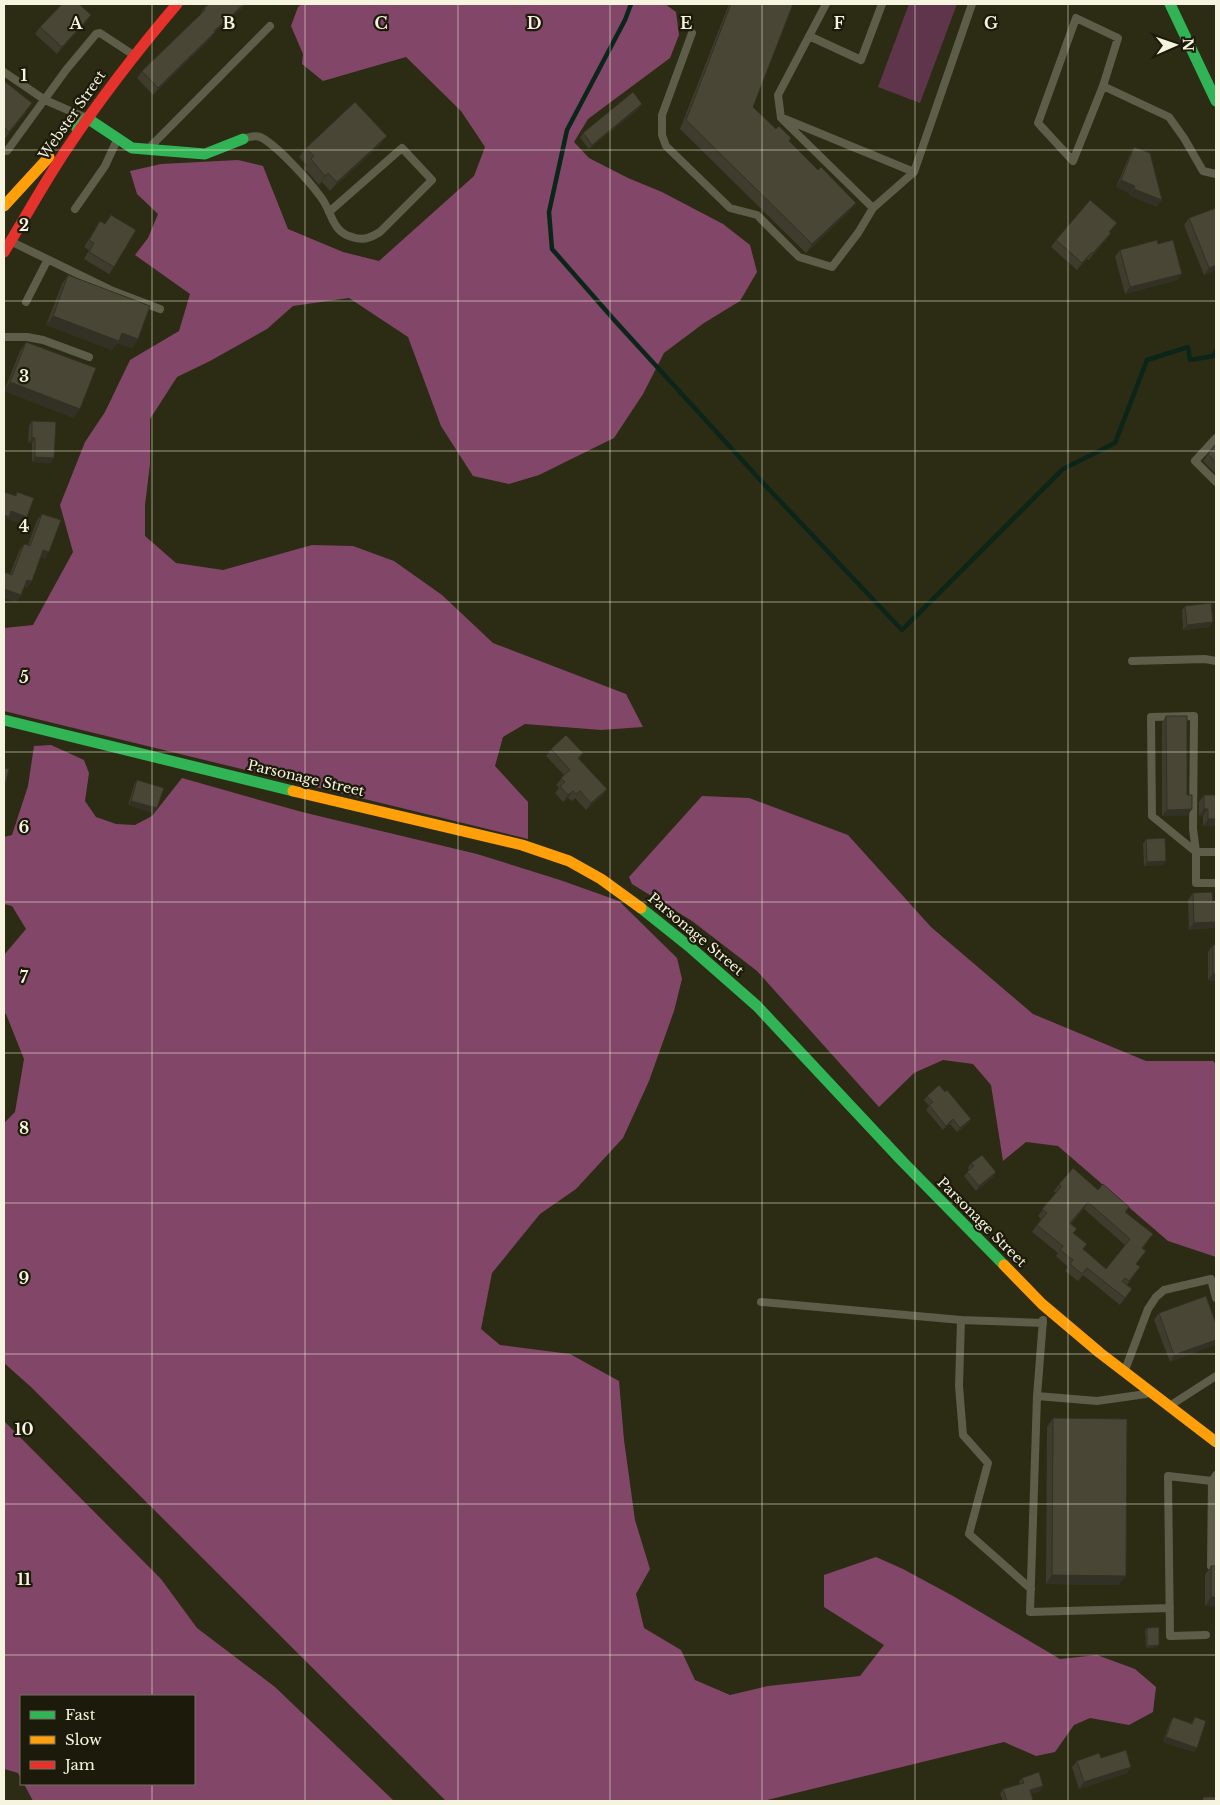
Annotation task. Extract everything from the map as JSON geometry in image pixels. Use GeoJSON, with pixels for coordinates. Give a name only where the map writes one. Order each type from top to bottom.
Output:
{"type":"FeatureCollection","features":[{"type":"Feature","properties":{"kind":"street","name":"Webster Street"},"geometry":{"type":"LineString","coordinates":[[4,252],[50,173],[87,118],[134,56],[177,4]]}},
{"type":"Feature","properties":{"kind":"street"},"geometry":{"type":"LineString","coordinates":[[1170,4],[1216,101]]}},
{"type":"Feature","properties":{"kind":"street"},"geometry":{"type":"LineString","coordinates":[[4,206],[87,118],[132,148],[205,154],[243,139]]}},
{"type":"Feature","properties":{"kind":"street","name":"Parsonage Street"},"geometry":{"type":"LineString","coordinates":[[4,720],[522,845],[569,861],[601,879],[648,913],[757,1006],[903,1162],[1044,1306],[1124,1372],[1216,1442]]}},
{"type":"Feature","properties":{"kind":"lane"},"geometry":{"type":"LineString","coordinates":[[826,4],[778,95],[781,118],[873,208]]}},
{"type":"Feature","properties":{"kind":"lane"},"geometry":{"type":"LineString","coordinates":[[809,36],[861,60],[882,4]]}},
{"type":"Feature","properties":{"kind":"lane"},"geometry":{"type":"LineString","coordinates":[[692,34],[662,115],[662,135],[666,146],[730,208],[757,215],[799,257],[832,267],[858,233],[873,208],[914,172],[972,4]]}},
{"type":"Feature","properties":{"kind":"lane"},"geometry":{"type":"LineString","coordinates":[[1076,18],[1118,38],[1103,86],[1100,94],[1073,161],[1038,124],[1076,18]]}},
{"type":"Feature","properties":{"kind":"lane"},"geometry":{"type":"LineString","coordinates":[[148,149],[270,26]]}},
{"type":"Feature","properties":{"kind":"lane"},"geometry":{"type":"LineString","coordinates":[[4,151],[7,151],[66,70],[96,34],[100,34],[134,56]]}},
{"type":"Feature","properties":{"kind":"lane"},"geometry":{"type":"LineString","coordinates":[[4,72],[45,100],[87,118]]}},
{"type":"Feature","properties":{"kind":"lane"},"geometry":{"type":"LineString","coordinates":[[1103,86],[1169,117],[1184,138],[1203,171],[1216,174]]}},
{"type":"Feature","properties":{"kind":"lane"},"geometry":{"type":"LineString","coordinates":[[781,118],[914,172]]}},
{"type":"Feature","properties":{"kind":"lane"},"geometry":{"type":"LineString","coordinates":[[243,139],[253,136],[262,138],[282,154],[321,196],[335,226],[340,232],[358,239],[371,237],[380,232],[432,180],[402,148],[329,212]]}},
{"type":"Feature","properties":{"kind":"lane"},"geometry":{"type":"LineString","coordinates":[[76,209],[105,166],[117,138]]}},
{"type":"Feature","properties":{"kind":"lane"},"geometry":{"type":"LineString","coordinates":[[10,241],[113,291],[160,310]]}},
{"type":"Feature","properties":{"kind":"lane"},"geometry":{"type":"LineString","coordinates":[[26,302],[48,261]]}},
{"type":"Feature","properties":{"kind":"lane"},"geometry":{"type":"LineString","coordinates":[[4,337],[43,340],[89,357]]}},
{"type":"Feature","properties":{"kind":"lane"},"geometry":{"type":"LineString","coordinates":[[1216,438],[1195,461],[1216,482]]}},
{"type":"Feature","properties":{"kind":"lane"},"geometry":{"type":"LineString","coordinates":[[1132,661],[1204,659],[1216,661]]}},
{"type":"Feature","properties":{"kind":"lane"},"geometry":{"type":"LineString","coordinates":[[1216,852],[1196,852],[1152,816],[1151,717],[1194,716],[1193,829],[1196,852],[1196,883],[1216,883]]}},
{"type":"Feature","properties":{"kind":"lane"},"geometry":{"type":"LineString","coordinates":[[1124,1372],[1148,1309],[1164,1290],[1211,1279],[1216,1298]]}},
{"type":"Feature","properties":{"kind":"lane"},"geometry":{"type":"LineString","coordinates":[[762,1302],[961,1320],[1043,1323]]}},
{"type":"Feature","properties":{"kind":"lane"},"geometry":{"type":"LineString","coordinates":[[1044,1306],[1037,1396],[1030,1612],[1170,1608]]}},
{"type":"Feature","properties":{"kind":"lane"},"geometry":{"type":"LineString","coordinates":[[961,1320],[959,1386],[963,1435],[988,1463],[968,1534],[1030,1589]]}},
{"type":"Feature","properties":{"kind":"lane"},"geometry":{"type":"LineString","coordinates":[[1169,1406],[1216,1376]]}},
{"type":"Feature","properties":{"kind":"lane"},"geometry":{"type":"LineString","coordinates":[[1037,1396],[1097,1401],[1152,1393]]}},
{"type":"Feature","properties":{"kind":"lane"},"geometry":{"type":"LineString","coordinates":[[1206,1635],[1170,1636],[1168,1476],[1214,1478],[1210,1566]]}},
{"type":"Feature","properties":{"kind":"shaded area"},"geometry":{"type":"Polygon","coordinates":[[[302,4],[665,4],[676,12],[679,35],[670,58],[588,119],[574,142],[589,158],[628,178],[662,192],[723,224],[750,245],[757,272],[740,301],[704,323],[664,353],[643,394],[614,438],[539,475],[509,484],[473,476],[441,426],[408,337],[349,298],[293,306],[267,329],[177,377],[150,419],[150,464],[145,505],[145,536],[176,563],[223,570],[312,545],[353,546],[394,561],[442,595],[493,643],[626,694],[643,727],[601,730],[525,724],[503,737],[495,766],[528,802],[528,839],[4,711],[4,628],[33,625],[73,552],[60,505],[85,442],[105,412],[130,360],[179,331],[190,294],[135,255],[148,238],[158,214],[137,194],[130,171],[161,164],[238,160],[263,166],[288,229],[343,252],[379,261],[474,176],[485,147],[461,111],[406,57],[323,81],[302,64],[303,54],[291,26],[298,7],[302,4]]]}},
{"type":"Feature","properties":{"kind":"shaded area"},"geometry":{"type":"Polygon","coordinates":[[[909,4],[957,4],[920,103],[878,87],[909,4]]]}},
{"type":"Feature","properties":{"kind":"shaded area"},"geometry":{"type":"Polygon","coordinates":[[[51,745],[84,760],[89,773],[85,801],[96,817],[116,824],[135,825],[152,816],[182,778],[302,812],[477,854],[619,901],[677,958],[682,979],[674,1011],[649,1081],[623,1138],[576,1189],[540,1214],[492,1273],[481,1329],[500,1345],[570,1354],[619,1381],[624,1440],[635,1520],[650,1569],[636,1594],[644,1628],[681,1650],[695,1680],[730,1695],[768,1686],[860,1676],[884,1645],[824,1607],[824,1575],[876,1557],[953,1596],[1060,1659],[1097,1655],[1135,1669],[1156,1687],[1153,1712],[1129,1725],[1090,1718],[1074,1725],[1055,1752],[1036,1756],[1004,1742],[763,1801],[446,1801],[31,1387],[4,1363],[4,1123],[15,1112],[24,1059],[4,1013],[4,955],[26,929],[12,906],[4,904],[4,837],[12,835],[28,786],[34,746],[51,745]]]}},
{"type":"Feature","properties":{"kind":"shaded area"},"geometry":{"type":"Polygon","coordinates":[[[702,796],[749,798],[848,835],[931,927],[1033,1014],[1146,1061],[1213,1061],[1216,1064],[1216,1257],[1168,1241],[1058,1146],[1026,1142],[1003,1161],[991,1085],[973,1064],[943,1060],[914,1073],[879,1107],[757,971],[692,921],[632,884],[629,877],[702,796]]]}},
{"type":"Feature","properties":{"kind":"shaded area"},"geometry":{"type":"Polygon","coordinates":[[[4,1421],[161,1579],[197,1628],[275,1687],[394,1801],[33,1801],[25,1785],[195,1785],[195,1695],[20,1695],[20,1777],[18,1773],[4,1769],[4,1421]]]}},
{"type":"Feature","properties":{"kind":"building"},"geometry":{"type":"Polygon","coordinates":[[[62,4],[79,4],[91,15],[62,47],[40,27],[62,4]]]}},
{"type":"Feature","properties":{"kind":"building"},"geometry":{"type":"Polygon","coordinates":[[[209,4],[244,4],[214,31],[158,88],[142,71],[209,4]]]}},
{"type":"Feature","properties":{"kind":"building"},"geometry":{"type":"Polygon","coordinates":[[[731,4],[793,4],[753,107],[776,129],[779,126],[791,138],[789,141],[818,170],[821,167],[856,203],[812,244],[686,120],[731,4]]]}},
{"type":"Feature","properties":{"kind":"building"},"geometry":{"type":"Polygon","coordinates":[[[4,81],[32,103],[9,132],[4,127],[4,81]]]}},
{"type":"Feature","properties":{"kind":"building"},"geometry":{"type":"Polygon","coordinates":[[[633,92],[642,104],[592,145],[583,133],[633,92]]]}},
{"type":"Feature","properties":{"kind":"building"},"geometry":{"type":"Polygon","coordinates":[[[355,102],[387,136],[337,182],[328,173],[325,176],[311,159],[314,156],[306,148],[355,102]]]}},
{"type":"Feature","properties":{"kind":"building"},"geometry":{"type":"Polygon","coordinates":[[[1134,147],[1150,153],[1162,200],[1134,189],[1135,186],[1121,180],[1134,147]]]}},
{"type":"Feature","properties":{"kind":"building"},"geometry":{"type":"Polygon","coordinates":[[[1090,200],[1117,223],[1109,232],[1111,233],[1082,263],[1056,240],[1090,200]]]}},
{"type":"Feature","properties":{"kind":"building"},"geometry":{"type":"Polygon","coordinates":[[[1216,208],[1216,265],[1209,268],[1189,218],[1216,208]]]}},
{"type":"Feature","properties":{"kind":"building"},"geometry":{"type":"Polygon","coordinates":[[[111,215],[136,230],[114,267],[89,252],[94,243],[89,240],[100,221],[105,224],[111,215]]]}},
{"type":"Feature","properties":{"kind":"building"},"geometry":{"type":"Polygon","coordinates":[[[1157,240],[1158,244],[1173,240],[1182,274],[1130,287],[1120,250],[1157,240]]]}},
{"type":"Feature","properties":{"kind":"building"},"geometry":{"type":"Polygon","coordinates":[[[68,275],[150,306],[138,339],[122,333],[119,341],[53,316],[68,275]]]}},
{"type":"Feature","properties":{"kind":"building"},"geometry":{"type":"Polygon","coordinates":[[[26,342],[96,368],[80,409],[10,382],[26,342]]]}},
{"type":"Feature","properties":{"kind":"building"},"geometry":{"type":"Polygon","coordinates":[[[32,421],[56,422],[54,458],[35,457],[35,438],[32,438],[32,421]]]}},
{"type":"Feature","properties":{"kind":"building"},"geometry":{"type":"Polygon","coordinates":[[[1216,444],[1216,462],[1208,454],[1216,444]]]}},
{"type":"Feature","properties":{"kind":"building"},"geometry":{"type":"Polygon","coordinates":[[[4,492],[16,496],[17,492],[34,498],[27,517],[11,511],[9,517],[4,515],[4,492]]]}},
{"type":"Feature","properties":{"kind":"building"},"geometry":{"type":"Polygon","coordinates":[[[42,514],[61,520],[49,552],[43,550],[32,581],[27,580],[21,595],[4,589],[4,572],[12,575],[24,544],[30,546],[42,514]]]}},
{"type":"Feature","properties":{"kind":"building"},"geometry":{"type":"Polygon","coordinates":[[[1211,603],[1213,622],[1187,625],[1185,606],[1211,603]]]}},
{"type":"Feature","properties":{"kind":"building"},"geometry":{"type":"Polygon","coordinates":[[[1166,716],[1187,716],[1187,795],[1192,795],[1192,809],[1167,810],[1166,716]]]}},
{"type":"Feature","properties":{"kind":"building"},"geometry":{"type":"Polygon","coordinates":[[[566,735],[583,753],[578,758],[607,789],[591,803],[580,791],[576,794],[573,791],[568,795],[560,786],[565,782],[561,778],[570,770],[551,749],[566,735]]]}},
{"type":"Feature","properties":{"kind":"building"},"geometry":{"type":"Polygon","coordinates":[[[4,768],[9,769],[5,785],[4,785],[4,768]]]}},
{"type":"Feature","properties":{"kind":"building"},"geometry":{"type":"Polygon","coordinates":[[[137,780],[164,788],[157,808],[131,801],[137,780]]]}},
{"type":"Feature","properties":{"kind":"building"},"geometry":{"type":"Polygon","coordinates":[[[1204,795],[1216,795],[1216,819],[1208,819],[1208,809],[1204,809],[1204,795]]]}},
{"type":"Feature","properties":{"kind":"building"},"geometry":{"type":"Polygon","coordinates":[[[1165,838],[1166,861],[1147,862],[1146,839],[1165,838]]]}},
{"type":"Feature","properties":{"kind":"building"},"geometry":{"type":"Polygon","coordinates":[[[1212,892],[1213,901],[1216,900],[1216,922],[1194,923],[1193,893],[1212,892]]]}},
{"type":"Feature","properties":{"kind":"building"},"geometry":{"type":"Polygon","coordinates":[[[1213,945],[1216,945],[1216,974],[1213,974],[1213,945]]]}},
{"type":"Feature","properties":{"kind":"building"},"geometry":{"type":"Polygon","coordinates":[[[939,1085],[945,1092],[947,1090],[971,1119],[960,1128],[953,1119],[946,1126],[929,1105],[933,1102],[927,1096],[939,1085]]]}},
{"type":"Feature","properties":{"kind":"building"},"geometry":{"type":"Polygon","coordinates":[[[982,1155],[996,1172],[979,1186],[967,1172],[974,1166],[971,1163],[982,1155]]]}},
{"type":"Feature","properties":{"kind":"building"},"geometry":{"type":"Polygon","coordinates":[[[1073,1168],[1098,1190],[1103,1184],[1129,1207],[1125,1212],[1153,1234],[1142,1248],[1146,1251],[1136,1264],[1140,1267],[1129,1281],[1125,1278],[1122,1281],[1132,1289],[1125,1298],[1087,1268],[1082,1274],[1070,1264],[1073,1260],[1060,1250],[1063,1246],[1037,1225],[1047,1213],[1042,1209],[1061,1187],[1059,1184],[1073,1168]],[[1088,1202],[1070,1223],[1077,1229],[1073,1233],[1087,1244],[1083,1249],[1106,1269],[1130,1239],[1088,1202]]]}},
{"type":"Feature","properties":{"kind":"building"},"geometry":{"type":"Polygon","coordinates":[[[1206,1296],[1216,1324],[1216,1340],[1174,1355],[1159,1313],[1206,1296]]]}},
{"type":"Feature","properties":{"kind":"building"},"geometry":{"type":"Polygon","coordinates":[[[1053,1418],[1127,1419],[1126,1576],[1052,1575],[1053,1418]]]}},
{"type":"Feature","properties":{"kind":"building"},"geometry":{"type":"Polygon","coordinates":[[[1211,1566],[1216,1566],[1216,1597],[1211,1597],[1211,1566]]]}},
{"type":"Feature","properties":{"kind":"building"},"geometry":{"type":"Polygon","coordinates":[[[1159,1627],[1159,1645],[1147,1646],[1147,1628],[1159,1627]]]}},
{"type":"Feature","properties":{"kind":"building"},"geometry":{"type":"Polygon","coordinates":[[[1173,1717],[1192,1724],[1195,1717],[1206,1721],[1197,1748],[1166,1737],[1173,1717]]]}},
{"type":"Feature","properties":{"kind":"building"},"geometry":{"type":"Polygon","coordinates":[[[1126,1750],[1131,1767],[1084,1782],[1077,1761],[1099,1753],[1101,1758],[1126,1750]]]}},
{"type":"Feature","properties":{"kind":"building"},"geometry":{"type":"Polygon","coordinates":[[[1039,1772],[1043,1786],[1030,1790],[1033,1800],[1007,1801],[1003,1789],[1024,1783],[1022,1778],[1039,1772]]]}},
{"type":"Feature","properties":{"kind":"building"},"geometry":{"type":"Polygon","coordinates":[[[1203,1797],[1216,1797],[1216,1801],[1203,1801],[1203,1797]]]}},
{"type":"Feature","properties":{"kind":"waterway"},"geometry":{"type":"LineString","coordinates":[[631,4],[625,20],[567,130],[549,212],[552,249],[764,484],[902,630],[1063,469],[1115,443],[1147,360],[1188,347],[1190,360],[1213,356],[1216,351]]}},
{"type":"Feature","properties":{"kind":"traffic: fast"},"geometry":{"type":"LineString","coordinates":[[1170,4],[1216,101]]}},
{"type":"Feature","properties":{"kind":"traffic: fast"},"geometry":{"type":"LineString","coordinates":[[77,129],[87,118],[132,148],[205,154],[243,139]]}},
{"type":"Feature","properties":{"kind":"traffic: fast"},"geometry":{"type":"LineString","coordinates":[[4,720],[293,791]]}},
{"type":"Feature","properties":{"kind":"traffic: fast"},"geometry":{"type":"LineString","coordinates":[[641,908],[691,948],[757,1006],[903,1162],[1004,1265]]}},
{"type":"Feature","properties":{"kind":"traffic: slow"},"geometry":{"type":"LineString","coordinates":[[4,206],[49,157]]}},
{"type":"Feature","properties":{"kind":"traffic: slow"},"geometry":{"type":"LineString","coordinates":[[293,791],[522,845],[569,861],[601,879],[641,908]]}},
{"type":"Feature","properties":{"kind":"traffic: slow"},"geometry":{"type":"LineString","coordinates":[[1004,1265],[1042,1304],[1100,1353],[1216,1442]]}},
{"type":"Feature","properties":{"kind":"traffic: jam"},"geometry":{"type":"LineString","coordinates":[[4,252],[79,131],[119,76],[177,4]]}}]}
